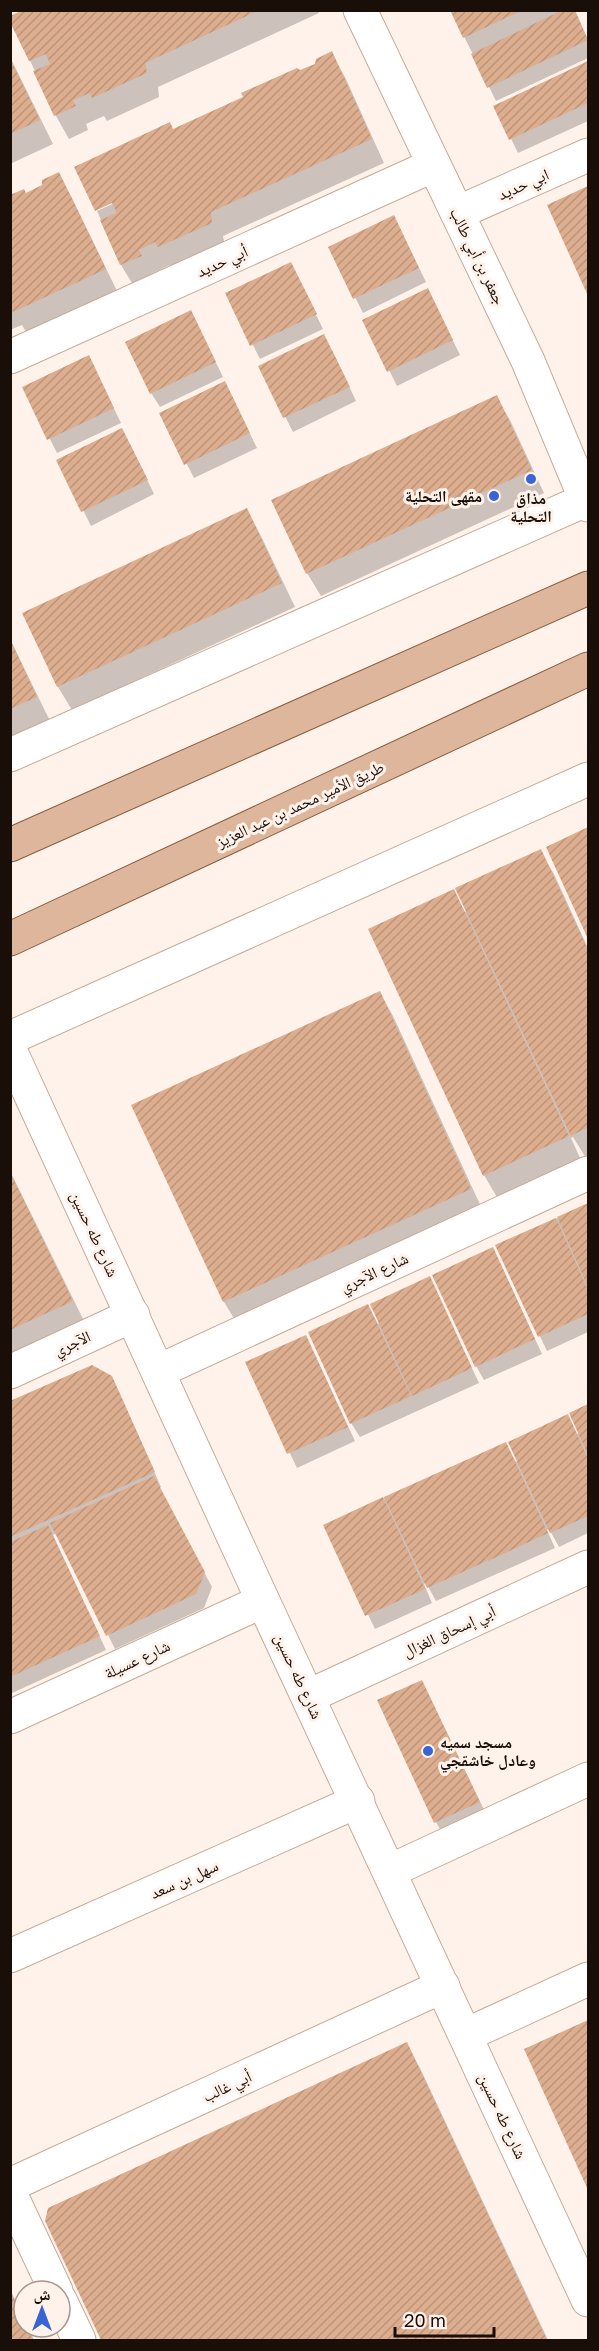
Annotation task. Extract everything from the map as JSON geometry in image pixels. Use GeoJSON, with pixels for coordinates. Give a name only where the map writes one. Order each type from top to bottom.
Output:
{"type":"FeatureCollection","features":[{"type":"Feature","properties":{"kind":"main road"},"geometry":{"type":"LineString","coordinates":[[10,845],[588,588]]}},
{"type":"Feature","properties":{"kind":"main road","name":"طريق الأمير محمد بن عبد العزيز"},"geometry":{"type":"LineString","coordinates":[[10,939],[588,669]]}},
{"type":"Feature","properties":{"kind":"street","name":"جعفر بن أبي طالب"},"geometry":{"type":"LineString","coordinates":[[360,10],[528,361],[588,502]]}},
{"type":"Feature","properties":{"kind":"street","name":"ابي حديد"},"geometry":{"type":"LineString","coordinates":[[457,213],[588,155]]}},
{"type":"Feature","properties":{"kind":"street","name":"أبي حديد"},"geometry":{"type":"LineString","coordinates":[[10,357],[434,165]]}},
{"type":"Feature","properties":{"kind":"street"},"geometry":{"type":"LineString","coordinates":[[10,755],[588,502]]}},
{"type":"Feature","properties":{"kind":"street"},"geometry":{"type":"LineString","coordinates":[[10,1038],[588,779]]}},
{"type":"Feature","properties":{"kind":"street","name":"شارع طه حسين"},"geometry":{"type":"LineString","coordinates":[[10,1050],[588,2301]]}},
{"type":"Feature","properties":{"kind":"street","name":"شارع الآجري"},"geometry":{"type":"LineString","coordinates":[[159,1371],[588,1173]]}},
{"type":"Feature","properties":{"kind":"street","name":"الآجري"},"geometry":{"type":"LineString","coordinates":[[10,1372],[133,1315]]}},
{"type":"Feature","properties":{"kind":"street","name":"أبي إسحاق الغزال"},"geometry":{"type":"LineString","coordinates":[[309,1696],[588,1567]]}},
{"type":"Feature","properties":{"kind":"street","name":"شارع عسيلة"},"geometry":{"type":"LineString","coordinates":[[10,1717],[263,1601]]}},
{"type":"Feature","properties":{"kind":"street"},"geometry":{"type":"LineString","coordinates":[[390,1871],[588,1779]]}},
{"type":"Feature","properties":{"kind":"street","name":"سهل بن سعد"},"geometry":{"type":"LineString","coordinates":[[10,1956],[358,1801]]}},
{"type":"Feature","properties":{"kind":"street"},"geometry":{"type":"LineString","coordinates":[[466,2035],[588,1979]]}},
{"type":"Feature","properties":{"kind":"street","name":"أبي غالب"},"geometry":{"type":"LineString","coordinates":[[10,2185],[443,1986]]}},
{"type":"Feature","properties":{"kind":"street"},"geometry":{"type":"LineString","coordinates":[[10,2193],[50,2279]]}},
{"type":"Feature","properties":{"kind":"street"},"geometry":{"type":"LineString","coordinates":[[72,2325],[79,2340]]}},
{"type":"Feature","properties":{"kind":"building"},"geometry":{"type":"Polygon","coordinates":[[[23,10],[260,10],[145,63],[147,73],[92,98],[90,93],[73,100],[76,106],[54,116],[33,71],[50,64],[46,54],[29,61],[10,22],[10,16],[23,10]]]}},
{"type":"Feature","properties":{"kind":"building"},"geometry":{"type":"Polygon","coordinates":[[[450,10],[523,10],[463,38],[450,10]]]}},
{"type":"Feature","properties":{"kind":"building"},"geometry":{"type":"Polygon","coordinates":[[[563,10],[575,10],[588,40],[487,88],[471,54],[563,10]]]}},
{"type":"Feature","properties":{"kind":"building"},"geometry":{"type":"Polygon","coordinates":[[[332,51],[372,139],[211,212],[212,223],[158,247],[155,242],[139,250],[142,256],[120,265],[100,220],[117,213],[112,203],[95,211],[74,167],[170,122],[173,129],[243,97],[241,93],[297,68],[300,70],[315,64],[316,59],[332,51]]]}},
{"type":"Feature","properties":{"kind":"building"},"geometry":{"type":"Polygon","coordinates":[[[10,58],[40,120],[10,134],[10,58]]]}},
{"type":"Feature","properties":{"kind":"building"},"geometry":{"type":"Polygon","coordinates":[[[588,61],[588,103],[509,140],[493,106],[588,61]]]}},
{"type":"Feature","properties":{"kind":"building"},"geometry":{"type":"Polygon","coordinates":[[[59,172],[106,269],[13,312],[10,306],[10,195],[24,189],[26,193],[42,185],[42,180],[59,172]]]}},
{"type":"Feature","properties":{"kind":"building"},"geometry":{"type":"Polygon","coordinates":[[[588,186],[588,296],[547,205],[588,186]]]}},
{"type":"Feature","properties":{"kind":"building"},"geometry":{"type":"Polygon","coordinates":[[[394,215],[419,268],[353,299],[328,247],[394,215]]]}},
{"type":"Feature","properties":{"kind":"building"},"geometry":{"type":"Polygon","coordinates":[[[291,262],[317,314],[250,346],[225,293],[291,262]]]}},
{"type":"Feature","properties":{"kind":"building"},"geometry":{"type":"Polygon","coordinates":[[[428,288],[453,340],[387,372],[362,320],[428,288]]]}},
{"type":"Feature","properties":{"kind":"building"},"geometry":{"type":"Polygon","coordinates":[[[191,310],[216,362],[150,394],[125,342],[191,310]]]}},
{"type":"Feature","properties":{"kind":"building"},"geometry":{"type":"Polygon","coordinates":[[[324,334],[350,387],[283,418],[258,366],[324,334]]]}},
{"type":"Feature","properties":{"kind":"building"},"geometry":{"type":"Polygon","coordinates":[[[89,355],[114,408],[47,440],[22,387],[89,355]]]}},
{"type":"Feature","properties":{"kind":"building"},"geometry":{"type":"Polygon","coordinates":[[[225,381],[250,433],[184,465],[159,413],[225,381]]]}},
{"type":"Feature","properties":{"kind":"building"},"geometry":{"type":"Polygon","coordinates":[[[497,395],[532,470],[306,574],[271,500],[497,395]]]}},
{"type":"Feature","properties":{"kind":"building"},"geometry":{"type":"Polygon","coordinates":[[[122,428],[148,480],[81,512],[56,460],[122,428]]]}},
{"type":"Feature","properties":{"kind":"building"},"geometry":{"type":"Polygon","coordinates":[[[247,508],[282,583],[57,687],[22,613],[247,508]]]}},
{"type":"Feature","properties":{"kind":"building"},"geometry":{"type":"Polygon","coordinates":[[[10,639],[37,697],[10,709],[10,639]]]}},
{"type":"Feature","properties":{"kind":"building"},"geometry":{"type":"Polygon","coordinates":[[[588,827],[588,939],[546,847],[588,827]]]}},
{"type":"Feature","properties":{"kind":"building"},"geometry":{"type":"Polygon","coordinates":[[[541,849],[588,950],[588,1127],[571,1136],[455,888],[541,849]]]}},
{"type":"Feature","properties":{"kind":"building"},"geometry":{"type":"Polygon","coordinates":[[[454,889],[569,1136],[483,1176],[368,929],[454,889]]]}},
{"type":"Feature","properties":{"kind":"building"},"geometry":{"type":"Polygon","coordinates":[[[380,991],[471,1189],[223,1302],[131,1105],[380,991]]]}},
{"type":"Feature","properties":{"kind":"building"},"geometry":{"type":"Polygon","coordinates":[[[10,1172],[73,1301],[10,1330],[10,1172]]]}},
{"type":"Feature","properties":{"kind":"building"},"geometry":{"type":"Polygon","coordinates":[[[588,1203],[588,1287],[557,1217],[588,1203]]]}},
{"type":"Feature","properties":{"kind":"building"},"geometry":{"type":"Polygon","coordinates":[[[556,1218],[588,1290],[588,1314],[538,1337],[495,1245],[556,1218]]]}},
{"type":"Feature","properties":{"kind":"building"},"geometry":{"type":"Polygon","coordinates":[[[493,1247],[535,1339],[475,1367],[432,1275],[493,1247]]]}},
{"type":"Feature","properties":{"kind":"building"},"geometry":{"type":"Polygon","coordinates":[[[430,1276],[472,1368],[412,1396],[370,1304],[430,1276]]]}},
{"type":"Feature","properties":{"kind":"building"},"geometry":{"type":"Polygon","coordinates":[[[368,1304],[411,1396],[350,1424],[308,1332],[368,1304]]]}},
{"type":"Feature","properties":{"kind":"building"},"geometry":{"type":"Polygon","coordinates":[[[306,1335],[348,1427],[287,1454],[245,1362],[306,1335]]]}},
{"type":"Feature","properties":{"kind":"building"},"geometry":{"type":"Polygon","coordinates":[[[92,1365],[112,1376],[155,1472],[10,1537],[10,1401],[92,1365]]]}},
{"type":"Feature","properties":{"kind":"building"},"geometry":{"type":"Polygon","coordinates":[[[588,1404],[588,1455],[569,1413],[588,1404]]]}},
{"type":"Feature","properties":{"kind":"building"},"geometry":{"type":"Polygon","coordinates":[[[568,1414],[588,1459],[588,1516],[550,1533],[508,1442],[568,1414]]]}},
{"type":"Feature","properties":{"kind":"building"},"geometry":{"type":"Polygon","coordinates":[[[506,1442],[548,1533],[488,1561],[484,1553],[487,1561],[427,1588],[384,1497],[506,1442]]]}},
{"type":"Feature","properties":{"kind":"building"},"geometry":{"type":"Polygon","coordinates":[[[154,1476],[205,1572],[196,1594],[106,1636],[50,1523],[154,1476]]]}},
{"type":"Feature","properties":{"kind":"building"},"geometry":{"type":"Polygon","coordinates":[[[383,1497],[425,1589],[365,1616],[323,1525],[383,1497]]]}},
{"type":"Feature","properties":{"kind":"building"},"geometry":{"type":"Polygon","coordinates":[[[48,1525],[100,1636],[10,1677],[10,1542],[48,1525]]]}},
{"type":"Feature","properties":{"kind":"building","name":"مسجد سميه وعادل خاشقجي"},"geometry":{"type":"Polygon","coordinates":[[[422,1680],[480,1802],[434,1823],[377,1700],[422,1680]]]}},
{"type":"Feature","properties":{"kind":"building"},"geometry":{"type":"Polygon","coordinates":[[[588,2020],[588,2190],[524,2049],[588,2020]]]}},
{"type":"Feature","properties":{"kind":"building"},"geometry":{"type":"Polygon","coordinates":[[[407,2042],[547,2340],[101,2340],[45,2221],[48,2208],[407,2042]]]}},
{"type":"Feature","properties":{"kind":"building"},"geometry":{"type":"Polygon","coordinates":[[[10,2290],[12,2294],[12,2339],[33,2340],[10,2340],[10,2290]]]}},
{"type":"Feature","properties":{"kind":"place","name":"مذاق التحلية"},"geometry":{"type":"Point","coordinates":[531,479]}},
{"type":"Feature","properties":{"kind":"place","name":"مقهى التحلية"},"geometry":{"type":"Point","coordinates":[494,496]}},
{"type":"Feature","properties":{"kind":"place","name":"مسجد سميه وعادل خاشقجي"},"geometry":{"type":"Point","coordinates":[428,1751]}}]}
